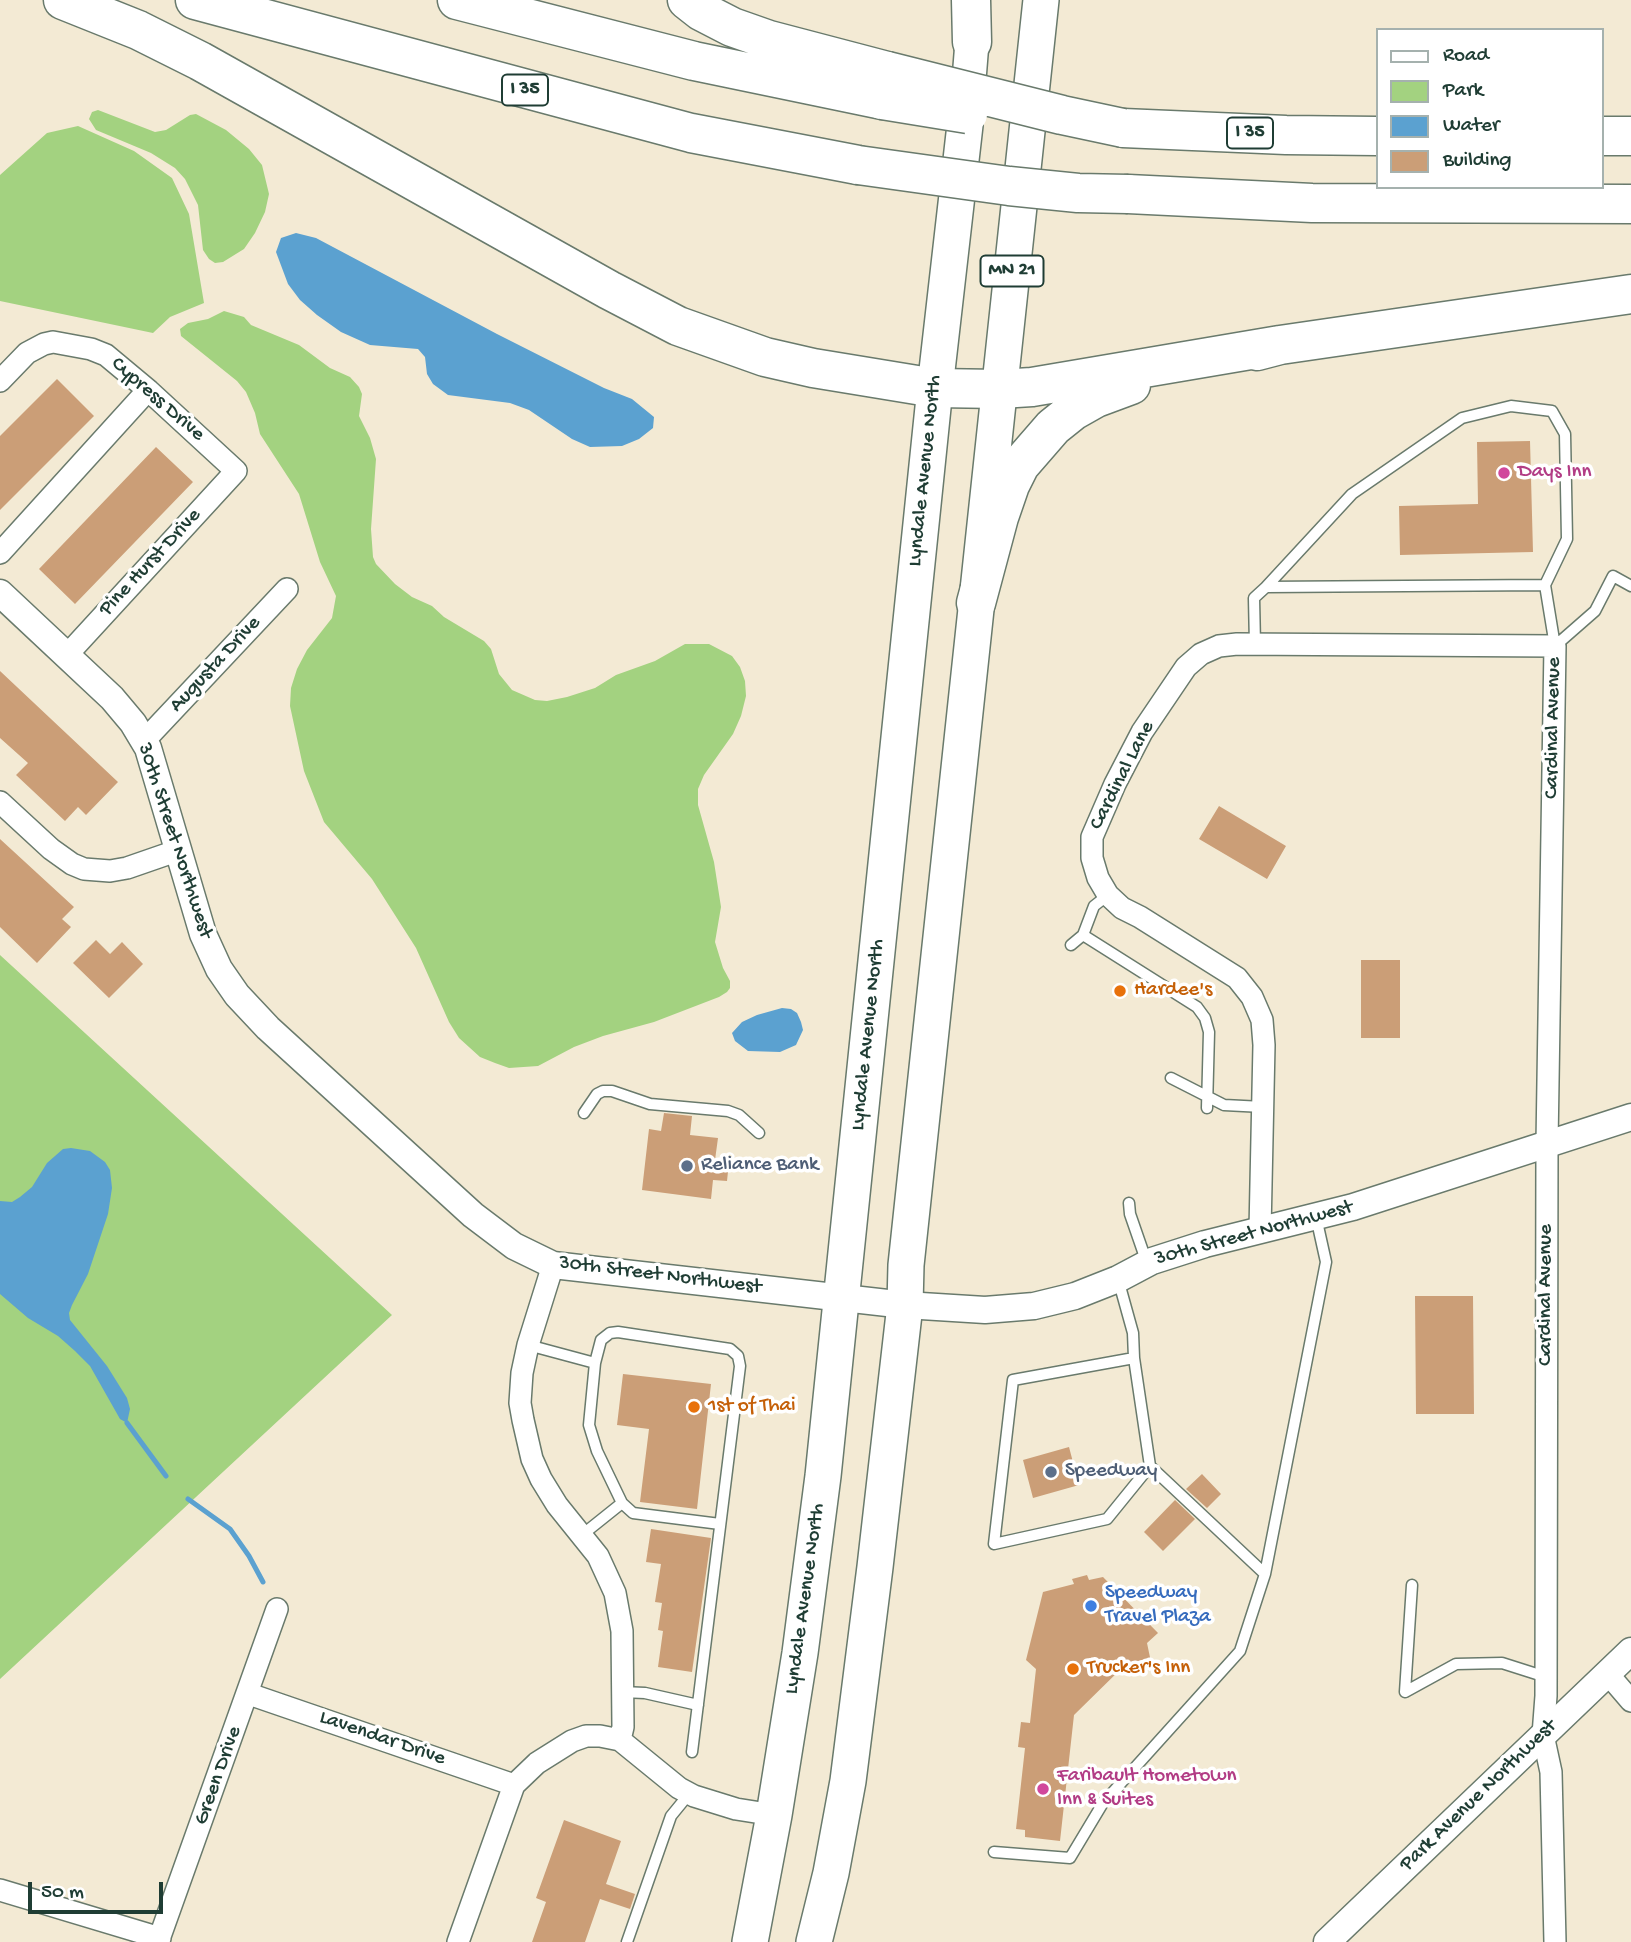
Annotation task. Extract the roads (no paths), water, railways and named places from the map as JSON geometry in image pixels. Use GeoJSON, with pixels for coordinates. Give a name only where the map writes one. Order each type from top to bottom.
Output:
{"type":"FeatureCollection","features":[{"type":"Feature","properties":{"kind":"highway"},"geometry":{"type":"LineString","coordinates":[[63,0],[138,30],[200,61],[597,284],[678,326],[765,357],[813,368],[934,388],[1000,390],[1032,387],[1280,345],[1631,294]]}},
{"type":"Feature","properties":{"kind":"highway","name":"I 35"},"geometry":{"type":"LineString","coordinates":[[195,0],[691,133],[858,165],[1078,193],[1312,203],[1631,204]]}},
{"type":"Feature","properties":{"kind":"highway","name":"I 35"},"geometry":{"type":"LineString","coordinates":[[457,0],[694,61],[885,85],[954,113],[1038,123],[1123,128],[1376,136]]}},
{"type":"Feature","properties":{"kind":"highway"},"geometry":{"type":"LineString","coordinates":[[687,0],[701,11],[732,27],[808,51],[885,85]]}},
{"type":"Feature","properties":{"kind":"highway"},"geometry":{"type":"LineString","coordinates":[[971,0],[972,42]]}},
{"type":"Feature","properties":{"kind":"highway"},"geometry":{"type":"LineString","coordinates":[[972,42],[977,0]]}},
{"type":"Feature","properties":{"kind":"highway","name":"MN 21"},"geometry":{"type":"LineString","coordinates":[[976,603],[1041,0]]}},
{"type":"Feature","properties":{"kind":"highway","name":"Lyndale Avenue North"},"geometry":{"type":"LineString","coordinates":[[750,1942],[800,1653],[821,1490],[934,388],[965,125]]}},
{"type":"Feature","properties":{"kind":"highway"},"geometry":{"type":"LineString","coordinates":[[1603,136],[1631,136]]}},
{"type":"Feature","properties":{"kind":"highway"},"geometry":{"type":"LineString","coordinates":[[814,1942],[831,1873],[848,1781],[905,1305],[906,1265],[976,603],[999,517],[1020,465],[1053,427],[1073,411],[1119,388],[1280,345]]}},
{"type":"Feature","properties":{"kind":"main road"},"geometry":{"type":"LineString","coordinates":[[965,125],[972,42]]}},
{"type":"Feature","properties":{"kind":"street","name":"Cypress Drive"},"geometry":{"type":"LineString","coordinates":[[0,381],[34,347],[53,342],[91,349],[106,355],[148,390],[236,471]]}},
{"type":"Feature","properties":{"kind":"street"},"geometry":{"type":"LineString","coordinates":[[0,553],[148,390]]}},
{"type":"Feature","properties":{"kind":"street","name":"Pine Hurst Drive"},"geometry":{"type":"LineString","coordinates":[[67,655],[236,471]]}},
{"type":"Feature","properties":{"kind":"street","name":"Augusta Drive"},"geometry":{"type":"LineString","coordinates":[[144,741],[287,589]]}},
{"type":"Feature","properties":{"kind":"street","name":"30th Street Northwest"},"geometry":{"type":"LineString","coordinates":[[0,593],[123,709],[144,741],[159,779],[207,944],[227,981],[247,1007],[480,1221],[514,1246],[553,1265],[905,1305],[985,1310],[1034,1306],[1075,1296],[1118,1279],[1147,1263],[1205,1244],[1316,1217],[1631,1117]]}},
{"type":"Feature","properties":{"kind":"street","name":"Cardinal Lane"},"geometry":{"type":"LineString","coordinates":[[1260,1230],[1262,1020],[1252,997],[1237,978],[1122,908],[1108,895],[1097,878],[1092,858],[1092,837],[1115,784],[1142,732],[1186,667],[1201,654],[1219,646],[1555,646]]}},
{"type":"Feature","properties":{"kind":"street","name":"Cardinal Avenue"},"geometry":{"type":"LineString","coordinates":[[1555,646],[1547,1143],[1546,1677],[1543,1735],[1552,1772],[1555,1942]]}},
{"type":"Feature","properties":{"kind":"street"},"geometry":{"type":"LineString","coordinates":[[0,802],[51,849],[84,869],[110,871],[127,868],[179,850]]}},
{"type":"Feature","properties":{"kind":"street"},"geometry":{"type":"LineString","coordinates":[[553,1265],[528,1345],[520,1403],[532,1459],[550,1495],[603,1564],[615,1593],[622,1630],[620,1741]]}},
{"type":"Feature","properties":{"kind":"street","name":"Green Drive"},"geometry":{"type":"LineString","coordinates":[[159,1940],[249,1694],[277,1609]]}},
{"type":"Feature","properties":{"kind":"street","name":"Park Avenue Northwest"},"geometry":{"type":"LineString","coordinates":[[1327,1942],[1631,1651]]}},
{"type":"Feature","properties":{"kind":"street"},"geometry":{"type":"LineString","coordinates":[[1607,1673],[1631,1701]]}},
{"type":"Feature","properties":{"kind":"street","name":"Lavendar Drive"},"geometry":{"type":"LineString","coordinates":[[249,1694],[514,1785]]}},
{"type":"Feature","properties":{"kind":"street"},"geometry":{"type":"LineString","coordinates":[[458,1942],[514,1785],[537,1763],[572,1741],[593,1736],[620,1741],[689,1794],[725,1807],[774,1815]]}},
{"type":"Feature","properties":{"kind":"street"},"geometry":{"type":"LineString","coordinates":[[0,1890],[159,1940]]}},
{"type":"Feature","properties":{"kind":"lane"},"geometry":{"type":"LineString","coordinates":[[1255,645],[1254,598],[1353,494],[1462,418],[1511,406],[1552,411],[1565,434],[1567,540],[1545,585],[1555,646]]}},
{"type":"Feature","properties":{"kind":"lane"},"geometry":{"type":"LineString","coordinates":[[1555,646],[1595,611],[1613,576],[1631,586]]}},
{"type":"Feature","properties":{"kind":"lane"},"geometry":{"type":"LineString","coordinates":[[1266,587],[1545,585]]}},
{"type":"Feature","properties":{"kind":"lane"},"geometry":{"type":"LineString","coordinates":[[1071,945],[1083,935],[1094,906],[1108,895]]}},
{"type":"Feature","properties":{"kind":"lane"},"geometry":{"type":"LineString","coordinates":[[1083,935],[1197,1007],[1205,1018],[1209,1032],[1207,1102]]}},
{"type":"Feature","properties":{"kind":"lane"},"geometry":{"type":"LineString","coordinates":[[1171,1078],[1207,1102],[1263,1107]]}},
{"type":"Feature","properties":{"kind":"lane"},"geometry":{"type":"LineString","coordinates":[[584,1113],[597,1094],[612,1091],[650,1104],[727,1111],[750,1122],[759,1133]]}},
{"type":"Feature","properties":{"kind":"lane"},"geometry":{"type":"LineString","coordinates":[[1129,1203],[1147,1263]]}},
{"type":"Feature","properties":{"kind":"lane"},"geometry":{"type":"LineString","coordinates":[[994,1852],[1070,1858],[1103,1803],[1240,1651],[1265,1574],[1326,1262],[1316,1217]]}},
{"type":"Feature","properties":{"kind":"lane"},"geometry":{"type":"LineString","coordinates":[[1118,1279],[1133,1333],[1134,1358],[1150,1466],[1265,1574]]}},
{"type":"Feature","properties":{"kind":"lane"},"geometry":{"type":"LineString","coordinates":[[692,1752],[740,1366],[738,1356],[730,1349],[610,1332],[601,1340],[595,1363],[589,1425],[597,1451],[622,1503],[633,1513],[720,1524]]}},
{"type":"Feature","properties":{"kind":"lane"},"geometry":{"type":"LineString","coordinates":[[528,1345],[595,1363]]}},
{"type":"Feature","properties":{"kind":"lane"},"geometry":{"type":"LineString","coordinates":[[1134,1358],[1013,1380],[994,1544],[1107,1519],[1150,1466]]}},
{"type":"Feature","properties":{"kind":"lane"},"geometry":{"type":"LineString","coordinates":[[582,1535],[622,1503]]}},
{"type":"Feature","properties":{"kind":"lane"},"geometry":{"type":"LineString","coordinates":[[1412,1585],[1405,1692],[1456,1664],[1503,1664],[1546,1677]]}},
{"type":"Feature","properties":{"kind":"lane"},"geometry":{"type":"LineString","coordinates":[[622,1692],[645,1693],[698,1705]]}},
{"type":"Feature","properties":{"kind":"lane"},"geometry":{"type":"LineString","coordinates":[[627,1942],[671,1816],[689,1794]]}},
{"type":"Feature","properties":{"kind":"water"},"geometry":{"type":"Polygon","coordinates":[[[296,233],[316,238],[497,334],[604,388],[632,399],[654,417],[653,428],[639,439],[622,446],[590,447],[572,439],[529,410],[510,403],[448,395],[433,384],[427,374],[425,357],[418,349],[370,345],[341,332],[300,300],[288,284],[276,252],[281,238],[296,233]]]}},
{"type":"Feature","properties":{"kind":"water"},"geometry":{"type":"Polygon","coordinates":[[[782,1008],[797,1013],[801,1022],[803,1030],[796,1045],[780,1052],[748,1051],[735,1041],[732,1033],[742,1022],[782,1008]]]}},
{"type":"Feature","properties":{"kind":"water"},"geometry":{"type":"Polygon","coordinates":[[[63,1149],[90,1151],[105,1162],[110,1170],[112,1188],[108,1214],[88,1274],[69,1313],[70,1320],[107,1366],[127,1398],[130,1409],[127,1423],[120,1419],[90,1366],[58,1336],[28,1318],[0,1294],[0,1201],[12,1202],[20,1197],[32,1187],[47,1163],[63,1149]]]}},
{"type":"Feature","properties":{"kind":"waterway"},"geometry":{"type":"LineString","coordinates":[[127,1423],[166,1476]]}},
{"type":"Feature","properties":{"kind":"waterway"},"geometry":{"type":"LineString","coordinates":[[188,1499],[230,1529],[263,1582]]}},
{"type":"Feature","properties":{"kind":"place","name":"Days Inn"},"geometry":{"type":"Point","coordinates":[1504,473]}},
{"type":"Feature","properties":{"kind":"place","name":"Hardee's"},"geometry":{"type":"Point","coordinates":[1120,991]}},
{"type":"Feature","properties":{"kind":"place","name":"Reliance Bank"},"geometry":{"type":"Point","coordinates":[687,1166]}},
{"type":"Feature","properties":{"kind":"place","name":"1st of Thai"},"geometry":{"type":"Point","coordinates":[694,1407]}},
{"type":"Feature","properties":{"kind":"place","name":"Speedway"},"geometry":{"type":"Point","coordinates":[1051,1472]}},
{"type":"Feature","properties":{"kind":"place","name":"Speedway Travel Plaza"},"geometry":{"type":"Point","coordinates":[1091,1606]}},
{"type":"Feature","properties":{"kind":"place","name":"Trucker's Inn"},"geometry":{"type":"Point","coordinates":[1073,1669]}},
{"type":"Feature","properties":{"kind":"place","name":"Faribault Hometown Inn & Suites"},"geometry":{"type":"Point","coordinates":[1043,1789]}}]}
